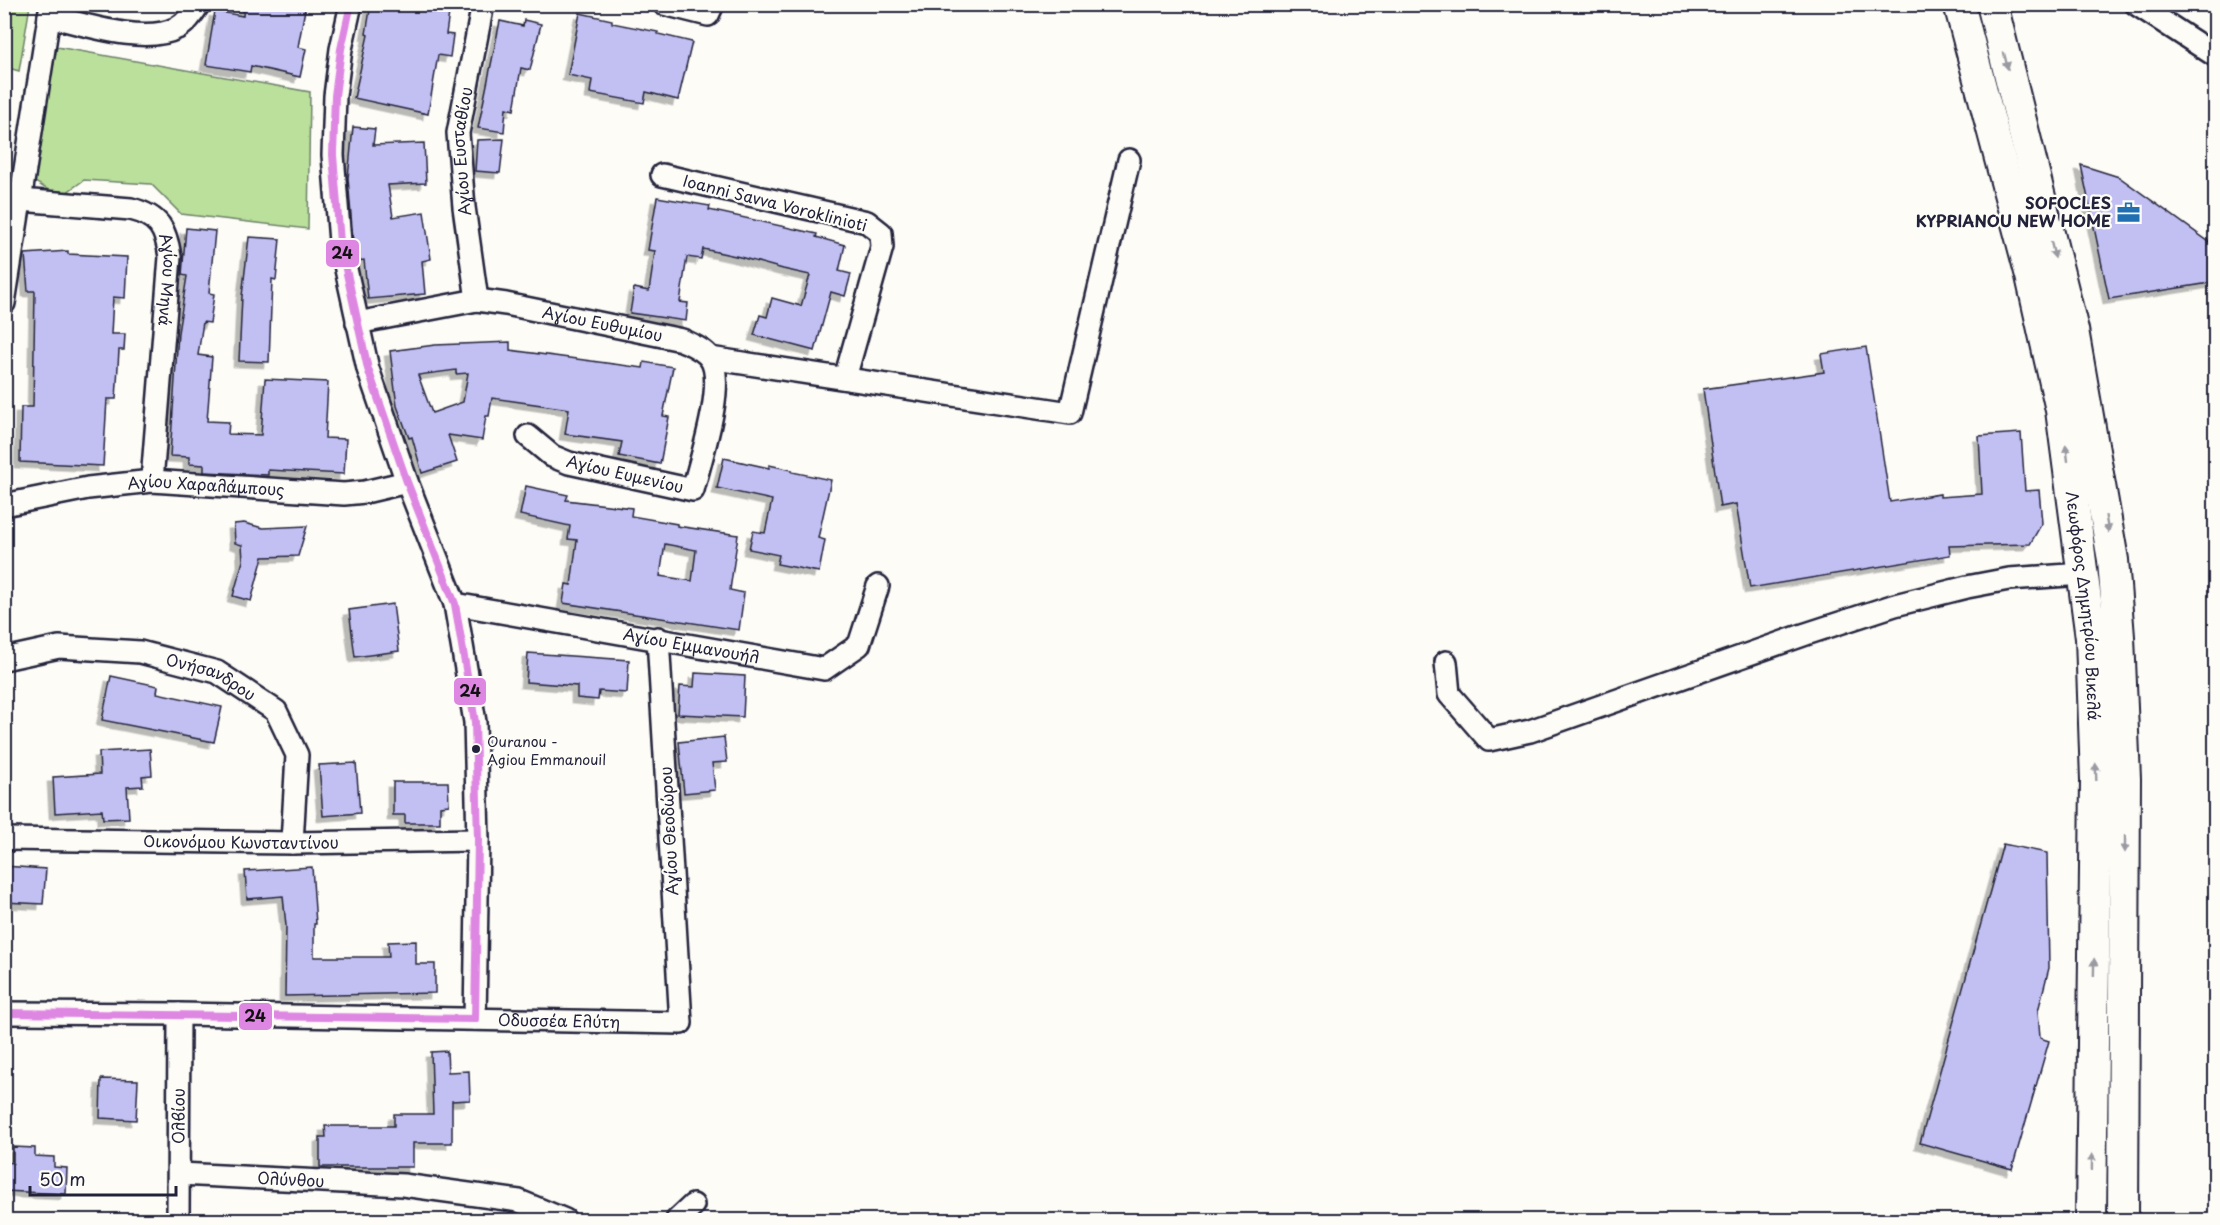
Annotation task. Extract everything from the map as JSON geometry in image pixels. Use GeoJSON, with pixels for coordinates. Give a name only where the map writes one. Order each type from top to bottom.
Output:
{"type":"FeatureCollection","features":[{"type":"Feature","properties":{"kind":"main road","name":"Λεωφόρος Δημητρίου Βικελά"},"geometry":{"type":"LineString","coordinates":[[1959,4],[2031,276],[2061,410],[2091,638],[2096,780],[2091,1221]]}},
{"type":"Feature","properties":{"kind":"main road","name":"Λεωφόρος Δημητρίου Βικελά"},"geometry":{"type":"LineString","coordinates":[[1992,4],[2073,330],[2113,560],[2125,779],[2123,1221]]}},
{"type":"Feature","properties":{"kind":"street"},"geometry":{"type":"LineString","coordinates":[[4,303],[50,10],[136,35],[157,35],[178,28],[199,4]]}},
{"type":"Feature","properties":{"kind":"street"},"geometry":{"type":"LineString","coordinates":[[351,4],[339,61],[335,96],[333,155],[340,242],[368,369],[407,482],[456,604],[475,722],[478,840],[475,1019]]}},
{"type":"Feature","properties":{"kind":"street","name":"Αγίου Ευσταθίου"},"geometry":{"type":"LineString","coordinates":[[477,300],[464,207],[459,133],[483,4]]}},
{"type":"Feature","properties":{"kind":"street"},"geometry":{"type":"LineString","coordinates":[[664,4],[708,15],[713,4]]}},
{"type":"Feature","properties":{"kind":"street"},"geometry":{"type":"LineString","coordinates":[[2136,4],[2216,56]]}},
{"type":"Feature","properties":{"kind":"street"},"geometry":{"type":"LineString","coordinates":[[710,358],[1070,413],[1129,160]]}},
{"type":"Feature","properties":{"kind":"street","name":"Ioanni Savva Voroklinioti"},"geometry":{"type":"LineString","coordinates":[[662,175],[867,222],[880,232],[882,247],[845,378]]}},
{"type":"Feature","properties":{"kind":"street","name":"Αγίου Μηνά"},"geometry":{"type":"LineString","coordinates":[[20,200],[131,209],[143,212],[153,218],[168,240],[170,257],[152,481]]}},
{"type":"Feature","properties":{"kind":"street","name":"Αγίου Ευθυμίου"},"geometry":{"type":"LineString","coordinates":[[357,323],[477,300],[682,340],[699,348],[710,358]]}},
{"type":"Feature","properties":{"kind":"street","name":"Αγίου Ευμενίου"},"geometry":{"type":"LineString","coordinates":[[528,436],[552,456],[569,463],[693,490],[716,396],[714,369],[710,358]]}},
{"type":"Feature","properties":{"kind":"street","name":"Αγίου Χαραλάμπους"},"geometry":{"type":"LineString","coordinates":[[4,505],[79,489],[152,481],[344,494],[366,492],[407,482]]}},
{"type":"Feature","properties":{"kind":"street"},"geometry":{"type":"LineString","coordinates":[[1446,662],[1449,694],[1489,740],[1530,731],[1895,605],[2009,579],[2083,574]]}},
{"type":"Feature","properties":{"kind":"street","name":"Αγίου Εμμανουήλ"},"geometry":{"type":"LineString","coordinates":[[456,604],[824,669],[859,645],[878,586]]}},
{"type":"Feature","properties":{"kind":"street","name":"Αγίου Θεοδώρου"},"geometry":{"type":"LineString","coordinates":[[658,639],[681,1023]]}},
{"type":"Feature","properties":{"kind":"street","name":"Ονήσανδρου"},"geometry":{"type":"LineString","coordinates":[[4,659],[59,647],[82,648],[140,652],[217,672],[276,711],[297,755],[292,843]]}},
{"type":"Feature","properties":{"kind":"street","name":"Οικονόμου Κωνσταντίνου"},"geometry":{"type":"LineString","coordinates":[[4,839],[292,843],[478,840]]}},
{"type":"Feature","properties":{"kind":"street","name":"Οδυσσέα Ελύτη"},"geometry":{"type":"LineString","coordinates":[[4,1013],[681,1023]]}},
{"type":"Feature","properties":{"kind":"street","name":"Ολβίου"},"geometry":{"type":"LineString","coordinates":[[177,1221],[179,1014]]}},
{"type":"Feature","properties":{"kind":"street","name":"Ολύνθου"},"geometry":{"type":"LineString","coordinates":[[179,1174],[403,1185],[519,1201],[565,1221]]}},
{"type":"Feature","properties":{"kind":"street"},"geometry":{"type":"LineString","coordinates":[[677,1221],[693,1204]]}},
{"type":"Feature","properties":{"kind":"green space"},"geometry":{"type":"Polygon","coordinates":[[[5,4],[30,5],[19,71],[5,67],[5,4]]]}},
{"type":"Feature","properties":{"kind":"green space"},"geometry":{"type":"Polygon","coordinates":[[[57,47],[310,92],[308,229],[181,214],[151,184],[84,180],[60,197],[30,179],[57,47]]]}},
{"type":"Feature","properties":{"kind":"building"},"geometry":{"type":"Polygon","coordinates":[[[244,4],[306,4],[298,47],[306,49],[300,77],[251,66],[250,72],[206,65],[215,11],[243,16],[244,4]]]}},
{"type":"Feature","properties":{"kind":"building"},"geometry":{"type":"Polygon","coordinates":[[[371,4],[450,6],[446,34],[453,35],[450,57],[438,55],[428,114],[354,98],[368,35],[366,34],[371,4]]]}},
{"type":"Feature","properties":{"kind":"building"},"geometry":{"type":"Polygon","coordinates":[[[580,13],[692,42],[678,100],[646,92],[644,103],[590,93],[592,80],[568,75],[580,13]]]}},
{"type":"Feature","properties":{"kind":"building"},"geometry":{"type":"Polygon","coordinates":[[[524,20],[541,24],[530,70],[521,68],[514,110],[506,108],[504,132],[478,128],[500,21],[523,26],[524,20]]]}},
{"type":"Feature","properties":{"kind":"building"},"geometry":{"type":"Polygon","coordinates":[[[353,127],[375,129],[373,145],[424,143],[426,183],[388,185],[393,217],[424,212],[431,259],[422,261],[425,294],[368,299],[364,260],[357,261],[353,240],[348,178],[353,127]]]}},
{"type":"Feature","properties":{"kind":"building"},"geometry":{"type":"Polygon","coordinates":[[[504,139],[500,173],[475,171],[477,140],[504,139]]]}},
{"type":"Feature","properties":{"kind":"building","name":"SOFOCLES KYPRIANOU NEW HOME"},"geometry":{"type":"Polygon","coordinates":[[[2081,165],[2119,177],[2216,247],[2216,282],[2109,299],[2081,165]]]}},
{"type":"Feature","properties":{"kind":"building"},"geometry":{"type":"Polygon","coordinates":[[[657,197],[710,206],[709,210],[817,234],[816,237],[845,245],[839,271],[851,274],[845,296],[831,292],[815,351],[754,335],[760,315],[767,317],[772,298],[801,306],[810,275],[703,249],[701,259],[687,257],[680,302],[688,303],[686,321],[630,313],[634,288],[649,291],[655,251],[648,250],[657,197]]]}},
{"type":"Feature","properties":{"kind":"building"},"geometry":{"type":"Polygon","coordinates":[[[186,228],[215,231],[209,293],[214,294],[210,323],[203,322],[198,355],[212,357],[207,421],[229,422],[228,434],[261,435],[265,379],[328,382],[325,438],[346,439],[344,474],[268,470],[268,475],[204,472],[204,465],[189,464],[189,457],[170,456],[178,333],[187,276],[182,275],[186,228]]]}},
{"type":"Feature","properties":{"kind":"building"},"geometry":{"type":"Polygon","coordinates":[[[249,237],[280,239],[276,280],[272,279],[269,362],[239,361],[242,296],[249,237]]]}},
{"type":"Feature","properties":{"kind":"building"},"geometry":{"type":"Polygon","coordinates":[[[68,251],[68,254],[127,257],[125,298],[113,297],[111,334],[125,334],[124,350],[119,350],[116,399],[107,399],[103,466],[20,462],[21,407],[33,407],[35,291],[28,291],[25,254],[68,251]]]}},
{"type":"Feature","properties":{"kind":"building"},"geometry":{"type":"Polygon","coordinates":[[[510,342],[510,350],[643,368],[644,362],[673,367],[663,416],[669,417],[660,464],[619,456],[622,442],[565,434],[569,409],[492,398],[482,440],[448,435],[457,462],[422,473],[412,437],[409,438],[397,406],[390,351],[435,345],[510,342]],[[456,370],[418,375],[432,413],[463,402],[468,373],[456,374],[456,370]]]}},
{"type":"Feature","properties":{"kind":"building"},"geometry":{"type":"Polygon","coordinates":[[[1866,347],[1890,502],[1940,494],[1940,497],[1982,494],[1979,436],[2021,433],[2025,491],[2039,490],[2042,523],[2030,544],[1949,546],[1950,555],[1750,588],[1736,504],[1720,507],[1703,389],[1824,372],[1821,354],[1866,347]]]}},
{"type":"Feature","properties":{"kind":"building"},"geometry":{"type":"Polygon","coordinates":[[[724,458],[769,468],[769,465],[831,480],[818,538],[825,540],[819,572],[777,564],[779,555],[749,549],[753,531],[765,533],[772,500],[717,488],[724,458]]]}},
{"type":"Feature","properties":{"kind":"building"},"geometry":{"type":"Polygon","coordinates":[[[526,486],[568,495],[566,500],[632,508],[631,516],[677,524],[677,526],[738,535],[730,590],[744,593],[739,630],[563,603],[566,584],[571,585],[577,540],[568,539],[570,526],[520,515],[526,486]],[[665,544],[660,576],[692,581],[696,550],[665,544]]]}},
{"type":"Feature","properties":{"kind":"building"},"geometry":{"type":"Polygon","coordinates":[[[244,523],[263,528],[307,526],[298,556],[263,557],[251,601],[233,596],[243,561],[242,545],[235,543],[234,524],[244,523]]]}},
{"type":"Feature","properties":{"kind":"building"},"geometry":{"type":"Polygon","coordinates":[[[393,604],[399,651],[355,657],[349,610],[393,604]]]}},
{"type":"Feature","properties":{"kind":"building"},"geometry":{"type":"Polygon","coordinates":[[[528,653],[629,660],[627,693],[599,691],[598,700],[577,698],[577,686],[526,682],[528,653]]]}},
{"type":"Feature","properties":{"kind":"building"},"geometry":{"type":"Polygon","coordinates":[[[695,673],[745,676],[743,717],[678,714],[680,686],[694,687],[695,673]]]}},
{"type":"Feature","properties":{"kind":"building"},"geometry":{"type":"Polygon","coordinates":[[[111,676],[158,686],[157,693],[222,707],[214,742],[102,720],[111,676]]]}},
{"type":"Feature","properties":{"kind":"building"},"geometry":{"type":"Polygon","coordinates":[[[724,737],[727,762],[712,763],[715,790],[684,793],[679,742],[724,737]]]}},
{"type":"Feature","properties":{"kind":"building"},"geometry":{"type":"Polygon","coordinates":[[[150,749],[152,775],[142,776],[143,786],[127,787],[129,818],[103,819],[102,810],[55,813],[53,777],[100,774],[99,752],[150,749]]]}},
{"type":"Feature","properties":{"kind":"building"},"geometry":{"type":"Polygon","coordinates":[[[356,763],[360,813],[323,816],[319,765],[356,763]]]}},
{"type":"Feature","properties":{"kind":"building"},"geometry":{"type":"Polygon","coordinates":[[[393,782],[448,782],[449,805],[440,806],[440,823],[405,823],[405,815],[393,815],[393,782]]]}},
{"type":"Feature","properties":{"kind":"building"},"geometry":{"type":"Polygon","coordinates":[[[2003,844],[2047,853],[2049,968],[2038,1011],[2040,1038],[2049,1041],[2012,1169],[1920,1143],[2003,844]]]}},
{"type":"Feature","properties":{"kind":"building"},"geometry":{"type":"Polygon","coordinates":[[[4,866],[46,869],[43,904],[4,902],[4,866]]]}},
{"type":"Feature","properties":{"kind":"building"},"geometry":{"type":"Polygon","coordinates":[[[312,867],[316,924],[314,924],[314,957],[389,957],[388,942],[416,941],[416,964],[435,964],[435,993],[285,996],[286,926],[283,896],[247,899],[245,871],[312,867]]]}},
{"type":"Feature","properties":{"kind":"building"},"geometry":{"type":"Polygon","coordinates":[[[447,1051],[448,1072],[469,1071],[470,1100],[452,1101],[452,1143],[413,1143],[413,1167],[320,1167],[320,1137],[326,1137],[325,1126],[394,1126],[394,1114],[433,1114],[431,1052],[447,1051]]]}},
{"type":"Feature","properties":{"kind":"building"},"geometry":{"type":"Polygon","coordinates":[[[101,1079],[138,1080],[136,1120],[100,1118],[101,1079]]]}},
{"type":"Feature","properties":{"kind":"building"},"geometry":{"type":"Polygon","coordinates":[[[13,1147],[35,1148],[35,1156],[54,1157],[54,1167],[67,1168],[66,1194],[4,1191],[4,1162],[13,1163],[13,1147]]]}},
{"type":"Feature","properties":{"kind":"transit line","name":"24"},"geometry":{"type":"LineString","coordinates":[[4,1013],[475,1019],[478,840],[475,722],[455,604],[407,482],[368,369],[340,242],[333,155],[335,96],[341,49],[351,4]]}},
{"type":"Feature","properties":{"kind":"place","name":"SOFOCLES KYPRIANOU NEW HOME"},"geometry":{"type":"Point","coordinates":[2129,212]}},
{"type":"Feature","properties":{"kind":"place","name":"Ouranou - Agiou Emmanouil"},"geometry":{"type":"Point","coordinates":[476,749]}}]}
